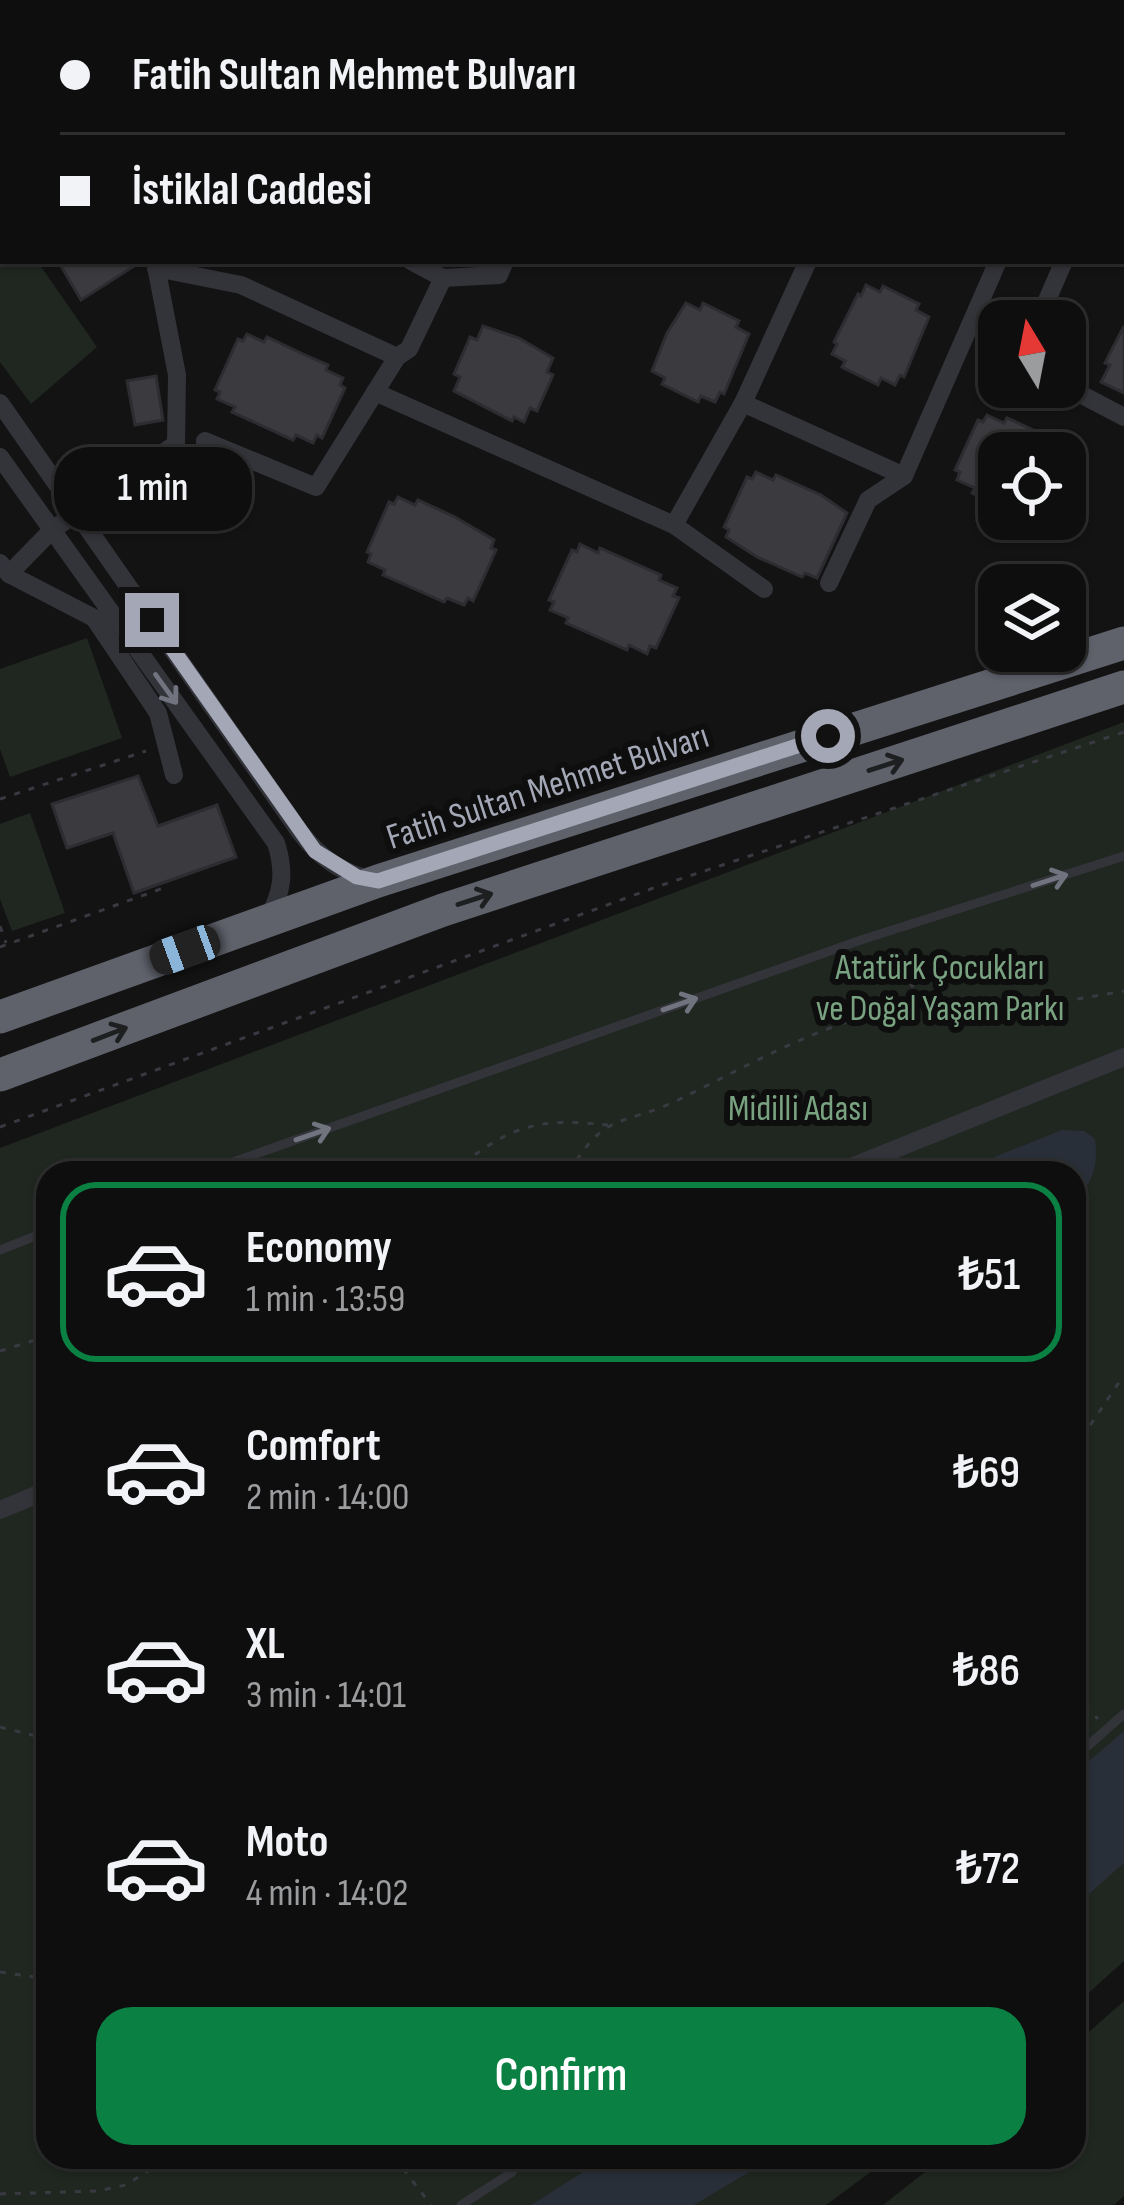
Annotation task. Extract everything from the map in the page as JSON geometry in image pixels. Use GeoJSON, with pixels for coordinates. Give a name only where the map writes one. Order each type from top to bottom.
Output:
{"type":"FeatureCollection","features":[{"type":"Feature","properties":{"kind":"highway","name":"Fatih Sultan Mehmet Bulvarı"},"geometry":{"type":"LineString","coordinates":[[0,1017],[378,881],[1124,643]]}},
{"type":"Feature","properties":{"kind":"highway"},"geometry":{"type":"LineString","coordinates":[[0,1075],[443,910],[1124,687]]}},
{"type":"Feature","properties":{"kind":"street"},"geometry":{"type":"LineString","coordinates":[[174,775],[158,713],[94,618],[4,568],[176,444],[177,376],[156,264],[241,284],[397,357]]}},
{"type":"Feature","properties":{"kind":"street"},"geometry":{"type":"LineString","coordinates":[[417,264],[443,278],[499,274],[504,264]]}},
{"type":"Feature","properties":{"kind":"street"},"geometry":{"type":"LineString","coordinates":[[674,525],[743,403],[807,264]]}},
{"type":"Feature","properties":{"kind":"street"},"geometry":{"type":"LineString","coordinates":[[1047,300],[1063,264]]}},
{"type":"Feature","properties":{"kind":"street"},"geometry":{"type":"LineString","coordinates":[[829,583],[868,500],[904,476],[996,266]]}},
{"type":"Feature","properties":{"kind":"street"},"geometry":{"type":"LineString","coordinates":[[206,440],[316,487],[397,357],[409,349],[443,278]]}},
{"type":"Feature","properties":{"kind":"street"},"geometry":{"type":"LineString","coordinates":[[376,392],[674,525],[764,589]]}},
{"type":"Feature","properties":{"kind":"street"},"geometry":{"type":"LineString","coordinates":[[1086,397],[1124,417]]}},
{"type":"Feature","properties":{"kind":"street"},"geometry":{"type":"LineString","coordinates":[[0,403],[315,851],[357,877],[378,881]]}},
{"type":"Feature","properties":{"kind":"street"},"geometry":{"type":"LineString","coordinates":[[743,403],[904,476]]}},
{"type":"Feature","properties":{"kind":"street"},"geometry":{"type":"LineString","coordinates":[[0,457],[276,843],[283,877],[266,921]]}},
{"type":"Feature","properties":{"kind":"street"},"geometry":{"type":"LineString","coordinates":[[866,1161],[1124,1057]]}},
{"type":"Feature","properties":{"kind":"street"},"geometry":{"type":"LineString","coordinates":[[0,1510],[36,1495]]}},
{"type":"Feature","properties":{"kind":"lane"},"geometry":{"type":"LineString","coordinates":[[236,1161],[861,940],[1124,856]]}},
{"type":"Feature","properties":{"kind":"lane"},"geometry":{"type":"LineString","coordinates":[[0,1250],[36,1236]]}},
{"type":"Feature","properties":{"kind":"lane"},"geometry":{"type":"LineString","coordinates":[[1086,1748],[1124,1714]]}},
{"type":"Feature","properties":{"kind":"lane"},"geometry":{"type":"LineString","coordinates":[[461,2205],[496,2185],[513,2169]]}},
{"type":"Feature","properties":{"kind":"path"},"geometry":{"type":"LineString","coordinates":[[0,1126],[659,886],[1124,732]]}},
{"type":"Feature","properties":{"kind":"path"},"geometry":{"type":"LineString","coordinates":[[0,799],[166,744]]}},
{"type":"Feature","properties":{"kind":"path"},"geometry":{"type":"LineString","coordinates":[[0,947],[169,886]]}},
{"type":"Feature","properties":{"kind":"path"},"geometry":{"type":"LineString","coordinates":[[0,926],[7,944]]}},
{"type":"Feature","properties":{"kind":"path"},"geometry":{"type":"LineString","coordinates":[[861,940],[909,981],[924,1005]]}},
{"type":"Feature","properties":{"kind":"path"},"geometry":{"type":"LineString","coordinates":[[576,1161],[586,1144],[619,1119],[669,1104],[782,1046],[837,1027],[924,1005],[1051,1002],[1124,991]]}},
{"type":"Feature","properties":{"kind":"path"},"geometry":{"type":"LineString","coordinates":[[467,1161],[500,1136],[523,1126],[567,1121],[610,1126]]}},
{"type":"Feature","properties":{"kind":"path"},"geometry":{"type":"LineString","coordinates":[[0,1351],[36,1340]]}},
{"type":"Feature","properties":{"kind":"path"},"geometry":{"type":"LineString","coordinates":[[1086,1437],[1124,1375]]}},
{"type":"Feature","properties":{"kind":"path"},"geometry":{"type":"LineString","coordinates":[[1086,1707],[1108,1729]]}},
{"type":"Feature","properties":{"kind":"path"},"geometry":{"type":"LineString","coordinates":[[0,1727],[36,1736]]}},
{"type":"Feature","properties":{"kind":"path"},"geometry":{"type":"LineString","coordinates":[[0,1972],[36,1977]]}},
{"type":"Feature","properties":{"kind":"path"},"geometry":{"type":"LineString","coordinates":[[0,2194],[98,2191],[127,2185],[152,2169]]}},
{"type":"Feature","properties":{"kind":"path"},"geometry":{"type":"LineString","coordinates":[[403,2169],[431,2205]]}},
{"type":"Feature","properties":{"kind":"green space"},"geometry":{"type":"Polygon","coordinates":[[[0,264],[39,264],[97,347],[31,404],[0,362],[0,264]]]}},
{"type":"Feature","properties":{"kind":"green space"},"geometry":{"type":"Polygon","coordinates":[[[87,638],[122,738],[10,777],[0,749],[0,669],[87,638]]]}},
{"type":"Feature","properties":{"kind":"green space","name":"Atatürk Çocukları ve Doğal Yaşam Parkı"},"geometry":{"type":"Polygon","coordinates":[[[1124,722],[1124,1961],[1086,1995],[1086,1161],[36,1161],[36,2169],[875,2169],[826,2205],[0,2205],[0,1148],[1124,722]]]}},
{"type":"Feature","properties":{"kind":"green space"},"geometry":{"type":"Polygon","coordinates":[[[30,813],[65,913],[12,931],[0,899],[0,824],[30,813]]]}},
{"type":"Feature","properties":{"kind":"green space"},"geometry":{"type":"Polygon","coordinates":[[[1124,2001],[1124,2196],[1114,2205],[883,2205],[929,2169],[1086,2169],[1086,2034],[1124,2001]]]}},
{"type":"Feature","properties":{"kind":"shaded area"},"geometry":{"type":"Polygon","coordinates":[[[1062,1130],[1084,1131],[1095,1139],[1096,1158],[1086,1187],[1086,1161],[989,1161],[1062,1130]]]}},
{"type":"Feature","properties":{"kind":"shaded area"},"geometry":{"type":"Polygon","coordinates":[[[1124,1731],[1124,1863],[1086,1896],[1086,1764],[1124,1731]]]}},
{"type":"Feature","properties":{"kind":"shaded area"},"geometry":{"type":"Polygon","coordinates":[[[588,2169],[754,2169],[694,2205],[531,2205],[588,2169]]]}},
{"type":"Feature","properties":{"kind":"building"},"geometry":{"type":"Polygon","coordinates":[[[60,264],[137,264],[81,300],[60,264]]]}},
{"type":"Feature","properties":{"kind":"building"},"geometry":{"type":"Polygon","coordinates":[[[866,285],[880,292],[883,286],[919,304],[916,310],[929,317],[904,377],[900,375],[895,385],[881,378],[878,385],[842,367],[845,361],[832,354],[866,285]]]}},
{"type":"Feature","properties":{"kind":"building"},"geometry":{"type":"Polygon","coordinates":[[[686,303],[700,310],[703,303],[739,321],[736,327],[749,334],[724,394],[720,392],[715,402],[701,396],[698,402],[662,384],[665,378],[652,371],[686,303]]]}},
{"type":"Feature","properties":{"kind":"building"},"geometry":{"type":"Polygon","coordinates":[[[483,326],[519,338],[553,358],[547,372],[553,375],[537,411],[530,408],[524,422],[514,417],[512,421],[454,391],[460,377],[454,374],[470,337],[477,340],[483,326]]]}},
{"type":"Feature","properties":{"kind":"building"},"geometry":{"type":"Polygon","coordinates":[[[1124,326],[1124,393],[1101,382],[1124,326]]]}},
{"type":"Feature","properties":{"kind":"building"},"geometry":{"type":"Polygon","coordinates":[[[247,334],[264,342],[267,337],[328,365],[326,370],[343,378],[340,385],[345,388],[322,438],[317,435],[313,443],[296,435],[293,440],[232,412],[235,407],[217,399],[220,392],[215,390],[238,339],[243,341],[247,334]]]}},
{"type":"Feature","properties":{"kind":"building"},"geometry":{"type":"Polygon","coordinates":[[[156,376],[163,420],[135,425],[127,381],[156,376]]]}},
{"type":"Feature","properties":{"kind":"building"},"geometry":{"type":"Polygon","coordinates":[[[987,415],[1004,423],[1007,418],[1038,432],[978,432],[978,496],[972,493],[975,488],[957,480],[960,472],[955,470],[978,420],[983,422],[987,415]]]}},
{"type":"Feature","properties":{"kind":"building"},"geometry":{"type":"Polygon","coordinates":[[[756,472],[773,480],[776,475],[821,495],[847,513],[817,578],[805,573],[802,577],[757,557],[726,537],[729,530],[724,527],[747,477],[752,479],[756,472]]]}},
{"type":"Feature","properties":{"kind":"building"},"geometry":{"type":"Polygon","coordinates":[[[398,497],[415,505],[418,500],[494,540],[491,548],[496,550],[473,601],[468,598],[464,605],[447,598],[444,602],[383,575],[385,570],[368,562],[371,554],[367,552],[389,502],[394,504],[398,497]]]}},
{"type":"Feature","properties":{"kind":"building"},"geometry":{"type":"Polygon","coordinates":[[[580,544],[661,575],[659,580],[677,588],[673,596],[679,598],[656,648],[650,646],[647,654],[629,645],[627,650],[566,623],[568,618],[550,610],[554,602],[549,600],[572,550],[577,552],[580,544]]]}},
{"type":"Feature","properties":{"kind":"building"},"geometry":{"type":"Polygon","coordinates":[[[138,776],[158,826],[217,805],[236,857],[134,893],[113,833],[67,848],[52,804],[138,776]]]}},
{"type":"Feature","properties":{"kind":"route"},"geometry":{"type":"LineString","coordinates":[[152,620],[315,851],[357,877],[378,881],[828,736]]}},
{"type":"Feature","properties":{"kind":"park label","name":"Midilli Adası"},"geometry":{"type":"Point","coordinates":[798,1107]}}]}
